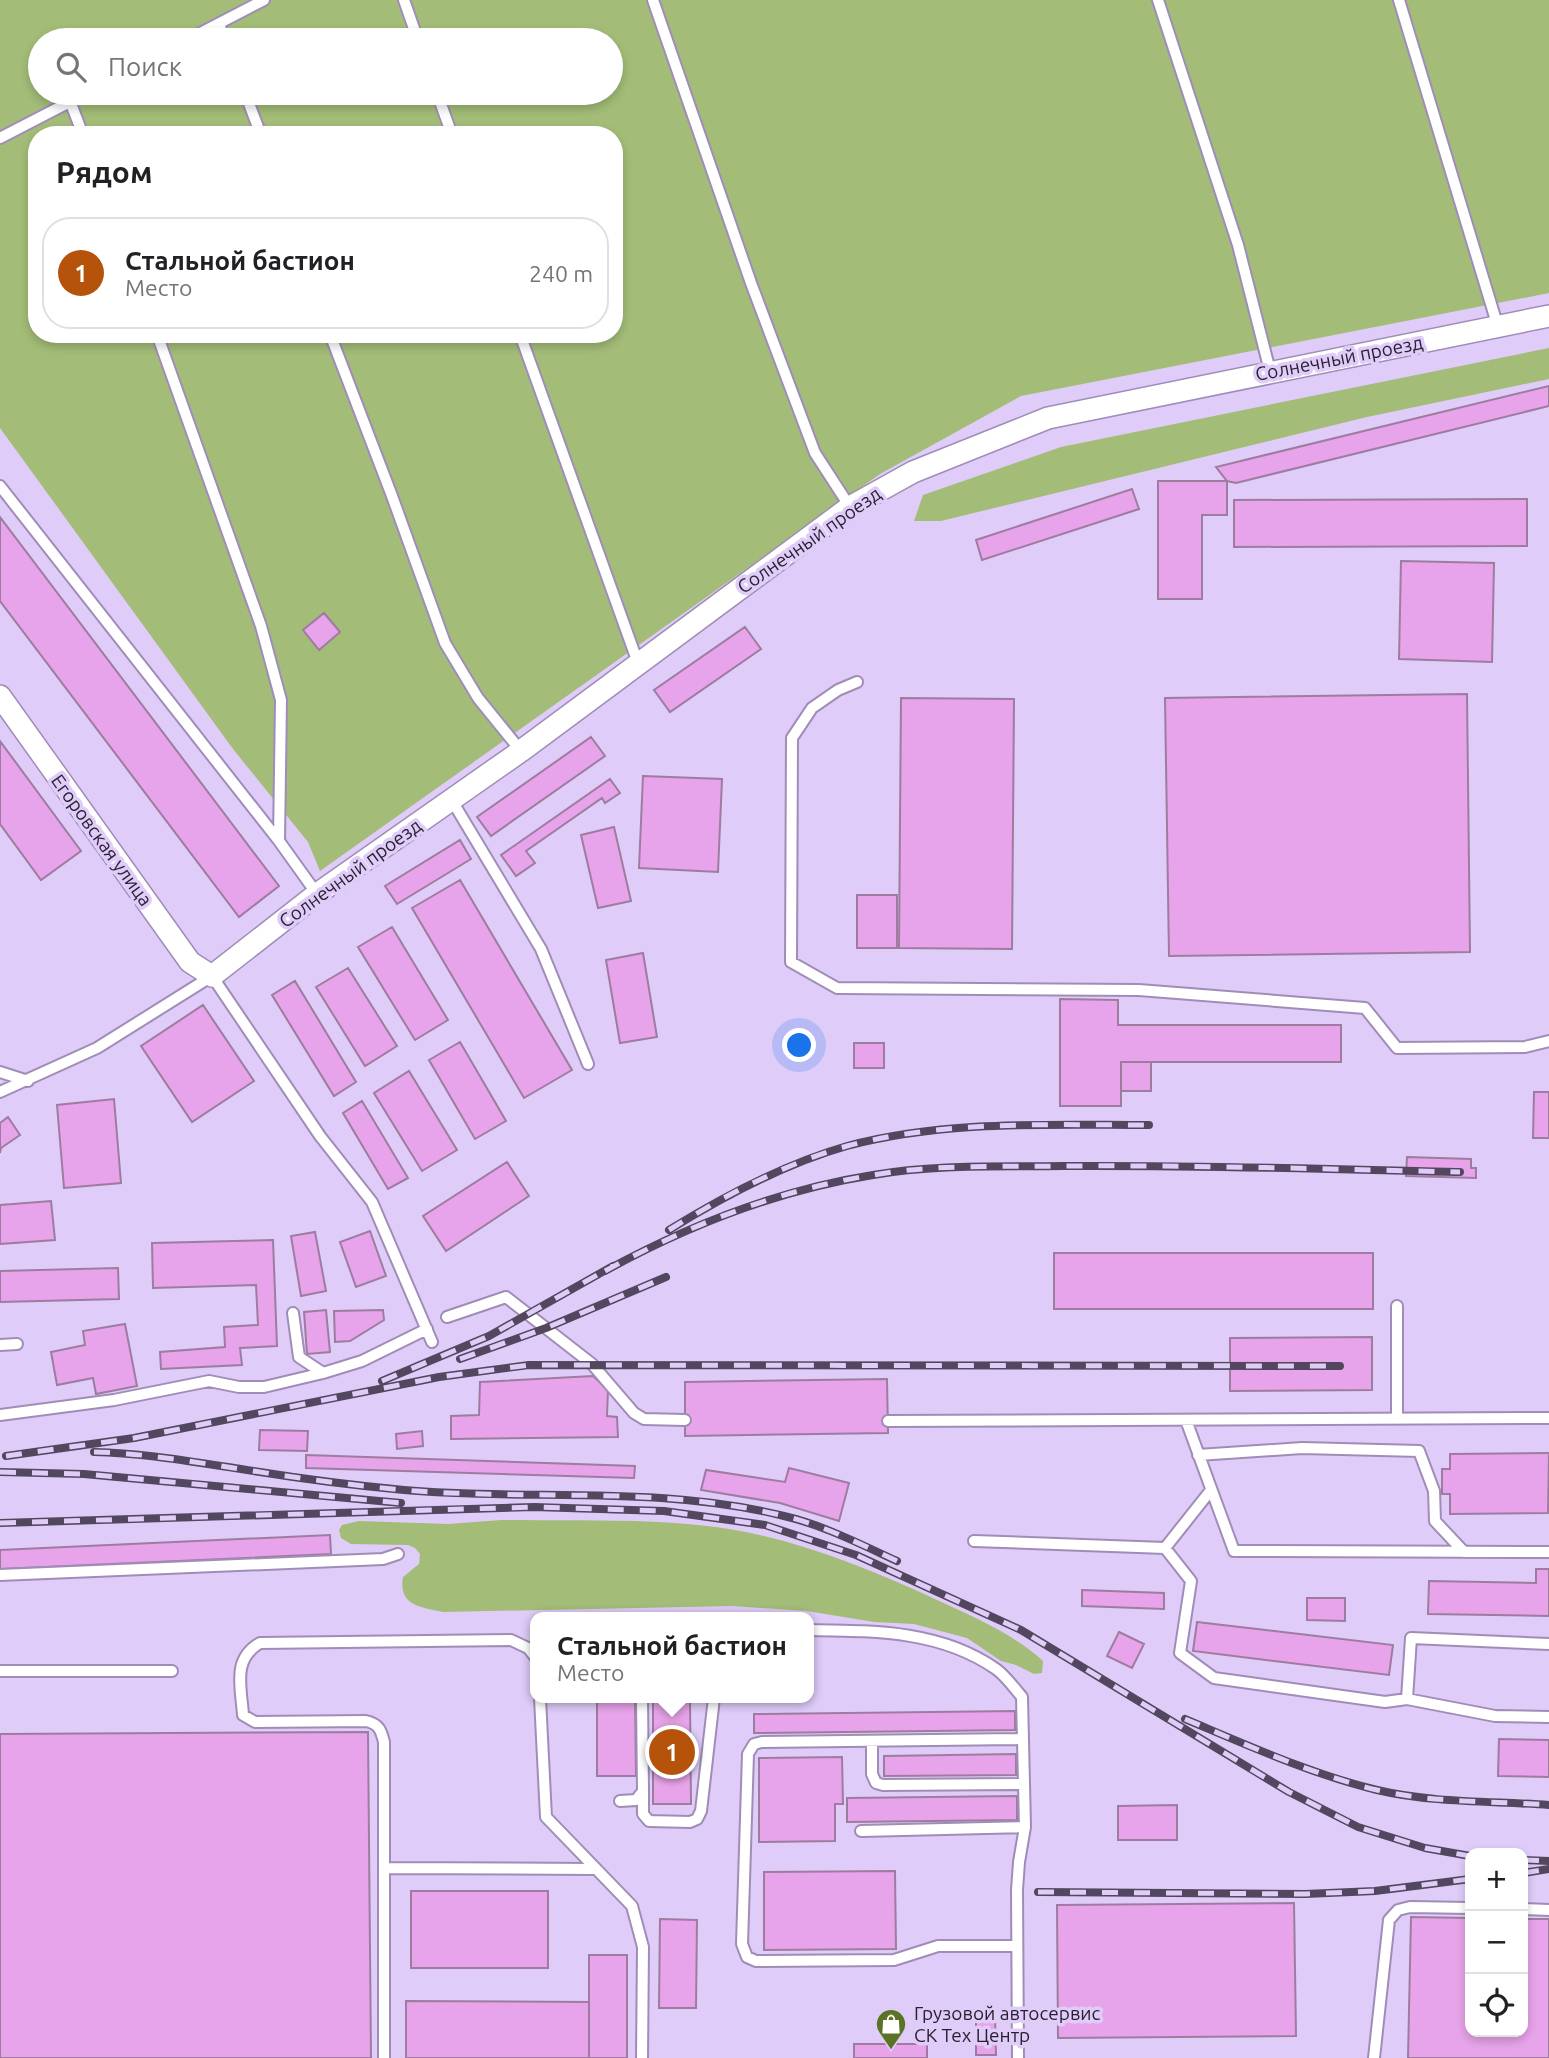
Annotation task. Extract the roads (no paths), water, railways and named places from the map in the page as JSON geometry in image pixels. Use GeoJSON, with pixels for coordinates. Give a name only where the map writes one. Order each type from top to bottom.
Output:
{"type":"FeatureCollection","features":[{"type":"Feature","properties":{"kind":"street","name":"Солнечный проезд"},"geometry":{"type":"LineString","coordinates":[[212,976],[317,894],[521,751],[850,507],[913,472],[1048,418],[1549,316]]}},
{"type":"Feature","properties":{"kind":"street","name":"Егоровская улица"},"geometry":{"type":"LineString","coordinates":[[0,696],[190,962],[212,976]]}},
{"type":"Feature","properties":{"kind":"lane"},"geometry":{"type":"LineString","coordinates":[[211,28],[264,0]]}},
{"type":"Feature","properties":{"kind":"lane"},"geometry":{"type":"LineString","coordinates":[[404,0],[414,28]]}},
{"type":"Feature","properties":{"kind":"lane"},"geometry":{"type":"LineString","coordinates":[[653,0],[751,283],[815,453],[850,507]]}},
{"type":"Feature","properties":{"kind":"lane"},"geometry":{"type":"LineString","coordinates":[[1158,0],[1238,245],[1270,372]]}},
{"type":"Feature","properties":{"kind":"lane"},"geometry":{"type":"LineString","coordinates":[[1399,0],[1498,327]]}},
{"type":"Feature","properties":{"kind":"lane"},"geometry":{"type":"LineString","coordinates":[[219,24],[220,28]]}},
{"type":"Feature","properties":{"kind":"lane"},"geometry":{"type":"LineString","coordinates":[[0,138],[62,105]]}},
{"type":"Feature","properties":{"kind":"lane"},"geometry":{"type":"LineString","coordinates":[[72,105],[80,126]]}},
{"type":"Feature","properties":{"kind":"lane"},"geometry":{"type":"LineString","coordinates":[[250,105],[258,126]]}},
{"type":"Feature","properties":{"kind":"lane"},"geometry":{"type":"LineString","coordinates":[[441,105],[449,126]]}},
{"type":"Feature","properties":{"kind":"lane"},"geometry":{"type":"LineString","coordinates":[[161,343],[261,626],[281,700],[279,841]]}},
{"type":"Feature","properties":{"kind":"lane"},"geometry":{"type":"LineString","coordinates":[[333,343],[445,643],[478,698],[521,751]]}},
{"type":"Feature","properties":{"kind":"lane"},"geometry":{"type":"LineString","coordinates":[[523,343],[638,663]]}},
{"type":"Feature","properties":{"kind":"lane"},"geometry":{"type":"LineString","coordinates":[[0,486],[279,841],[317,894]]}},
{"type":"Feature","properties":{"kind":"lane"},"geometry":{"type":"LineString","coordinates":[[857,682],[838,690],[812,708],[792,738],[791,962],[837,988],[1139,990],[1365,1009],[1397,1048],[1525,1047],[1549,1041]]}},
{"type":"Feature","properties":{"kind":"lane"},"geometry":{"type":"LineString","coordinates":[[451,799],[541,949],[588,1064]]}},
{"type":"Feature","properties":{"kind":"lane"},"geometry":{"type":"LineString","coordinates":[[0,1092],[97,1048],[212,976],[320,1136],[372,1202],[432,1342]]}},
{"type":"Feature","properties":{"kind":"lane"},"geometry":{"type":"LineString","coordinates":[[0,1072],[28,1081]]}},
{"type":"Feature","properties":{"kind":"lane"},"geometry":{"type":"LineString","coordinates":[[447,1317],[506,1297],[592,1364],[634,1413],[644,1419],[685,1420]]}},
{"type":"Feature","properties":{"kind":"lane"},"geometry":{"type":"LineString","coordinates":[[1397,1306],[1397,1419]]}},
{"type":"Feature","properties":{"kind":"lane"},"geometry":{"type":"LineString","coordinates":[[293,1313],[299,1357],[323,1373]]}},
{"type":"Feature","properties":{"kind":"lane"},"geometry":{"type":"LineString","coordinates":[[0,1415],[114,1400],[209,1381],[239,1387],[264,1387],[362,1361],[426,1329]]}},
{"type":"Feature","properties":{"kind":"lane"},"geometry":{"type":"LineString","coordinates":[[0,1345],[17,1344]]}},
{"type":"Feature","properties":{"kind":"lane"},"geometry":{"type":"LineString","coordinates":[[888,1421],[1549,1418]]}},
{"type":"Feature","properties":{"kind":"lane"},"geometry":{"type":"LineString","coordinates":[[1186,1420],[1234,1551],[1549,1552]]}},
{"type":"Feature","properties":{"kind":"lane"},"geometry":{"type":"LineString","coordinates":[[1198,1455],[1302,1448],[1419,1451],[1434,1491],[1435,1521],[1464,1552]]}},
{"type":"Feature","properties":{"kind":"lane"},"geometry":{"type":"LineString","coordinates":[[1165,1548],[1211,1490]]}},
{"type":"Feature","properties":{"kind":"lane"},"geometry":{"type":"LineString","coordinates":[[974,1541],[1165,1548],[1191,1581],[1181,1653],[1214,1678],[1385,1702],[1407,1699],[1495,1716],[1549,1717]]}},
{"type":"Feature","properties":{"kind":"lane"},"geometry":{"type":"LineString","coordinates":[[0,1575],[383,1559],[398,1554]]}},
{"type":"Feature","properties":{"kind":"lane"},"geometry":{"type":"LineString","coordinates":[[814,1630],[878,1631],[913,1635],[962,1650],[998,1670],[1022,1697],[1025,1828],[1018,1863],[1018,2058]]}},
{"type":"Feature","properties":{"kind":"lane"},"geometry":{"type":"LineString","coordinates":[[1407,1699],[1411,1638],[1549,1644]]}},
{"type":"Feature","properties":{"kind":"lane"},"geometry":{"type":"LineString","coordinates":[[384,2058],[384,1742],[381,1729],[375,1723],[366,1721],[255,1722],[243,1714],[241,1664],[247,1650],[260,1643],[511,1640],[530,1650]]}},
{"type":"Feature","properties":{"kind":"lane"},"geometry":{"type":"LineString","coordinates":[[0,1671],[172,1671]]}},
{"type":"Feature","properties":{"kind":"lane"},"geometry":{"type":"LineString","coordinates":[[540,1703],[546,1817],[632,1906],[643,1947],[642,2058]]}},
{"type":"Feature","properties":{"kind":"lane"},"geometry":{"type":"LineString","coordinates":[[642,1703],[643,1814],[649,1821],[690,1822],[697,1819],[701,1811],[712,1703]]}},
{"type":"Feature","properties":{"kind":"lane"},"geometry":{"type":"LineString","coordinates":[[1017,1946],[938,1946],[894,1959],[756,1961],[747,1956],[742,1944],[749,1749],[754,1744],[1023,1739]]}},
{"type":"Feature","properties":{"kind":"lane"},"geometry":{"type":"LineString","coordinates":[[872,1741],[872,1774],[876,1783],[883,1785],[1024,1784]]}},
{"type":"Feature","properties":{"kind":"lane"},"geometry":{"type":"LineString","coordinates":[[620,1801],[636,1800],[643,1791]]}},
{"type":"Feature","properties":{"kind":"lane"},"geometry":{"type":"LineString","coordinates":[[861,1831],[1025,1828]]}},
{"type":"Feature","properties":{"kind":"lane"},"geometry":{"type":"LineString","coordinates":[[384,1868],[596,1869]]}},
{"type":"Feature","properties":{"kind":"lane"},"geometry":{"type":"LineString","coordinates":[[1374,2058],[1389,1920],[1398,1910],[1410,1907],[1465,1908]]}},
{"type":"Feature","properties":{"kind":"lane"},"geometry":{"type":"LineString","coordinates":[[1528,1909],[1549,1910]]}},
{"type":"Feature","properties":{"kind":"railway"},"geometry":{"type":"LineString","coordinates":[[669,1230],[733,1193],[777,1172],[847,1146],[959,1128],[1149,1125]]}},
{"type":"Feature","properties":{"kind":"railway"},"geometry":{"type":"LineString","coordinates":[[605,1271],[669,1239],[735,1211],[803,1190],[896,1171],[968,1167],[1113,1166],[1460,1172]]}},
{"type":"Feature","properties":{"kind":"railway"},"geometry":{"type":"LineString","coordinates":[[382,1381],[489,1336],[613,1266]]}},
{"type":"Feature","properties":{"kind":"railway"},"geometry":{"type":"LineString","coordinates":[[460,1359],[546,1328],[666,1277]]}},
{"type":"Feature","properties":{"kind":"railway"},"geometry":{"type":"LineString","coordinates":[[6,1456],[134,1438],[439,1377],[529,1365],[1340,1366]]}},
{"type":"Feature","properties":{"kind":"railway"},"geometry":{"type":"LineString","coordinates":[[94,1452],[150,1456],[404,1490],[643,1497],[737,1506],[813,1524],[897,1561]]}},
{"type":"Feature","properties":{"kind":"railway"},"geometry":{"type":"LineString","coordinates":[[0,1472],[84,1474],[401,1503]]}},
{"type":"Feature","properties":{"kind":"railway"},"geometry":{"type":"LineString","coordinates":[[0,1523],[534,1507],[664,1511],[765,1525],[856,1555],[1021,1630],[1289,1792],[1358,1827],[1425,1848],[1465,1855]]}},
{"type":"Feature","properties":{"kind":"railway"},"geometry":{"type":"LineString","coordinates":[[1185,1719],[1304,1767],[1377,1790],[1441,1799],[1549,1805]]}},
{"type":"Feature","properties":{"kind":"railway"},"geometry":{"type":"LineString","coordinates":[[1528,1860],[1549,1861]]}},
{"type":"Feature","properties":{"kind":"railway"},"geometry":{"type":"LineString","coordinates":[[1528,1872],[1549,1869]]}},
{"type":"Feature","properties":{"kind":"railway"},"geometry":{"type":"LineString","coordinates":[[1038,1892],[1305,1894],[1375,1891],[1465,1880]]}},
{"type":"Feature","properties":{"kind":"place","name":"Стальной бастион"},"geometry":{"type":"Point","coordinates":[672,1752]}},
{"type":"Feature","properties":{"kind":"place","name":"Грузовой автосервис СК Тех Центр"},"geometry":{"type":"Point","coordinates":[891,2051]}}]}
